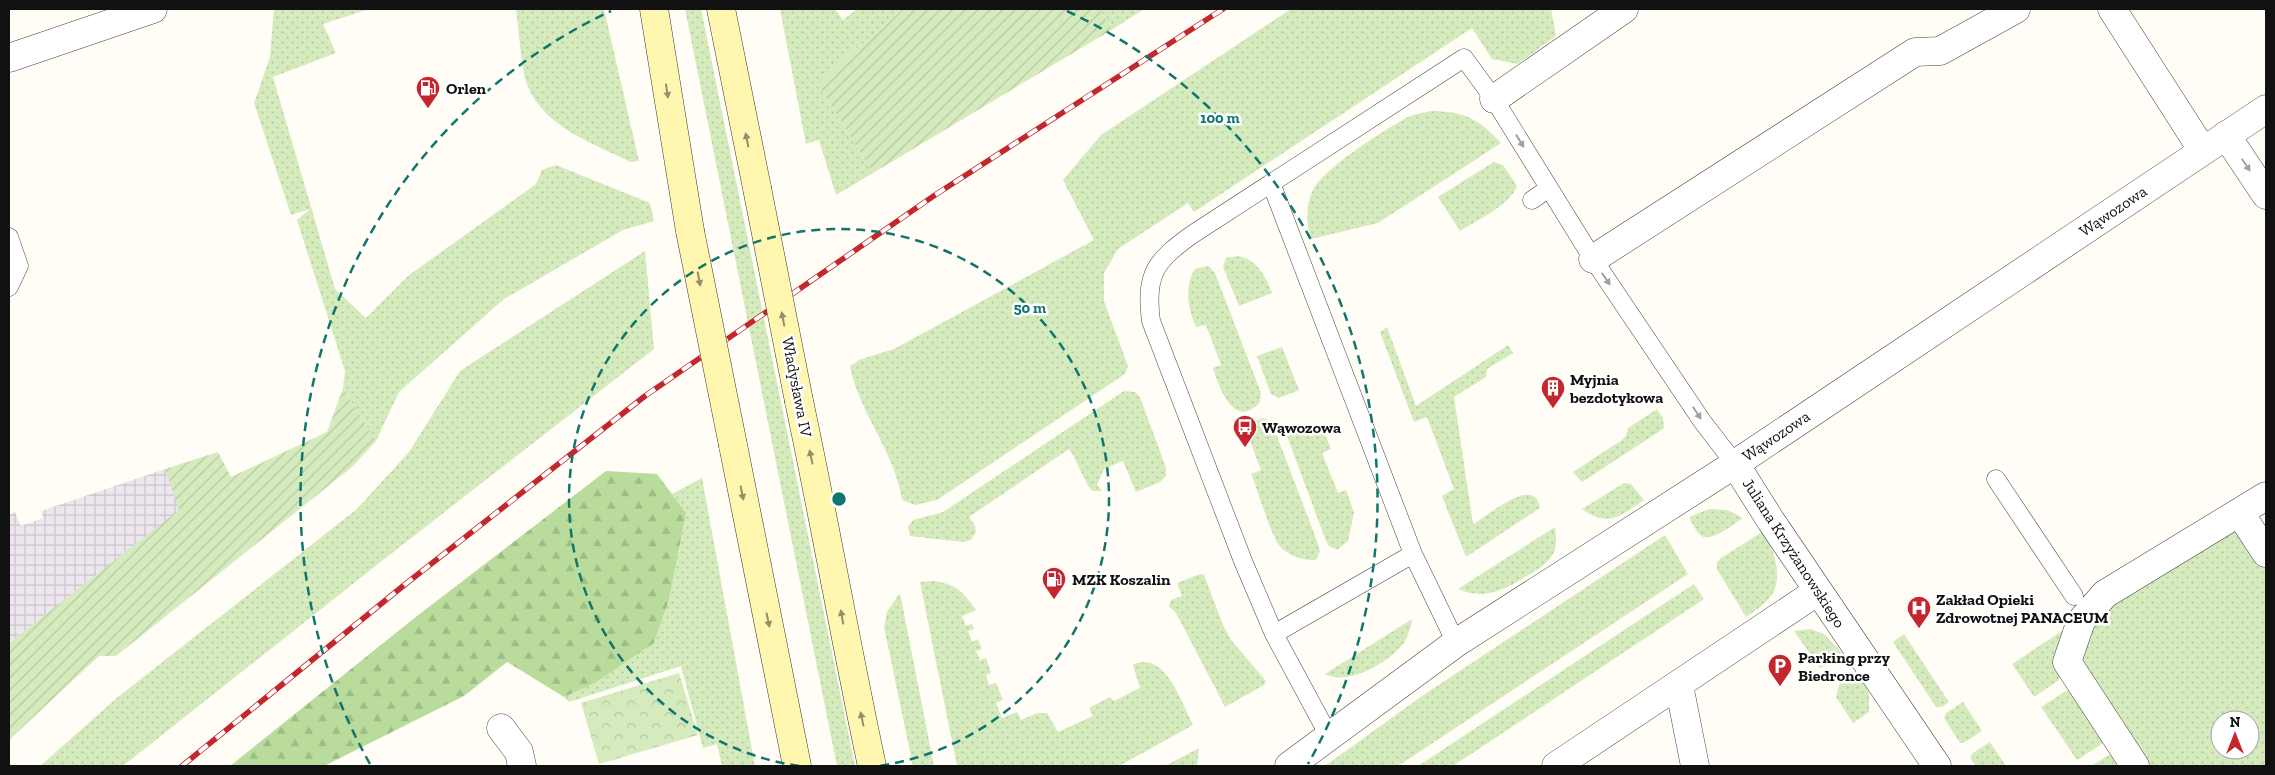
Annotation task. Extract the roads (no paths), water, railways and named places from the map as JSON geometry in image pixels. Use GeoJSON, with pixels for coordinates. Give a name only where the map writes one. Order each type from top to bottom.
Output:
{"type":"FeatureCollection","features":[{"type":"Feature","properties":{"kind":"main road"},"geometry":{"type":"LineString","coordinates":[[654,9],[690,232],[797,766]]}},
{"type":"Feature","properties":{"kind":"main road","name":"Władysława IV"},"geometry":{"type":"LineString","coordinates":[[721,9],[829,543],[850,665],[872,766]]}},
{"type":"Feature","properties":{"kind":"street"},"geometry":{"type":"LineString","coordinates":[[9,58],[153,9]]}},
{"type":"Feature","properties":{"kind":"street"},"geometry":{"type":"LineString","coordinates":[[1494,100],[1624,9]]}},
{"type":"Feature","properties":{"kind":"street"},"geometry":{"type":"LineString","coordinates":[[1593,259],[1916,52],[1940,51],[2016,9]]}},
{"type":"Feature","properties":{"kind":"street"},"geometry":{"type":"LineString","coordinates":[[2112,9],[2203,151]]}},
{"type":"Feature","properties":{"kind":"street","name":"Wąwozowa"},"geometry":{"type":"LineString","coordinates":[[1289,766],[1456,642],[1735,464],[2266,109]]}},
{"type":"Feature","properties":{"kind":"street"},"geometry":{"type":"LineString","coordinates":[[2226,136],[2266,195]]}},
{"type":"Feature","properties":{"kind":"street","name":"Juliana Krzyżanowskiego"},"geometry":{"type":"LineString","coordinates":[[1735,464],[1770,521],[1937,766]]}},
{"type":"Feature","properties":{"kind":"street"},"geometry":{"type":"LineString","coordinates":[[2135,766],[2067,662],[2081,621],[2105,594],[2266,496]]}},
{"type":"Feature","properties":{"kind":"street"},"geometry":{"type":"LineString","coordinates":[[2240,513],[2266,553]]}},
{"type":"Feature","properties":{"kind":"street"},"geometry":{"type":"LineString","coordinates":[[1556,766],[1818,591]]}},
{"type":"Feature","properties":{"kind":"street"},"geometry":{"type":"LineString","coordinates":[[1679,685],[1695,766]]}},
{"type":"Feature","properties":{"kind":"street"},"geometry":{"type":"LineString","coordinates":[[501,728],[519,752],[522,766]]}},
{"type":"Feature","properties":{"kind":"lane"},"geometry":{"type":"LineString","coordinates":[[1329,736],[1274,634],[1239,552],[1151,321],[1148,297],[1150,280],[1158,264],[1175,246],[1464,58],[1494,100],[1593,259],[1702,420],[1735,464]]}},
{"type":"Feature","properties":{"kind":"lane"},"geometry":{"type":"LineString","coordinates":[[1271,184],[1413,554],[1456,642]]}},
{"type":"Feature","properties":{"kind":"lane"},"geometry":{"type":"LineString","coordinates":[[1532,200],[1549,188]]}},
{"type":"Feature","properties":{"kind":"lane"},"geometry":{"type":"LineString","coordinates":[[9,237],[19,266],[9,287]]}},
{"type":"Feature","properties":{"kind":"lane"},"geometry":{"type":"LineString","coordinates":[[1996,479],[2074,596]]}},
{"type":"Feature","properties":{"kind":"lane"},"geometry":{"type":"LineString","coordinates":[[1274,634],[1413,554]]}},
{"type":"Feature","properties":{"kind":"railway"},"geometry":{"type":"LineString","coordinates":[[182,766],[403,586],[645,396],[935,195],[1223,9]]}},
{"type":"Feature","properties":{"kind":"place","name":"Orlen"},"geometry":{"type":"Point","coordinates":[428,109]}},
{"type":"Feature","properties":{"kind":"place","name":"Myjnia bezdotykowa"},"geometry":{"type":"Point","coordinates":[1553,409]}},
{"type":"Feature","properties":{"kind":"place","name":"Wąwozowa"},"geometry":{"type":"Point","coordinates":[1245,448]}},
{"type":"Feature","properties":{"kind":"place","name":"MZK Koszalin"},"geometry":{"type":"Point","coordinates":[1054,600]}},
{"type":"Feature","properties":{"kind":"place","name":"Zakład Opieki Zdrowotnej PANACEUM"},"geometry":{"type":"Point","coordinates":[1919,629]}},
{"type":"Feature","properties":{"kind":"place","name":"Parking przy Biedronce"},"geometry":{"type":"Point","coordinates":[1780,687]}}]}
